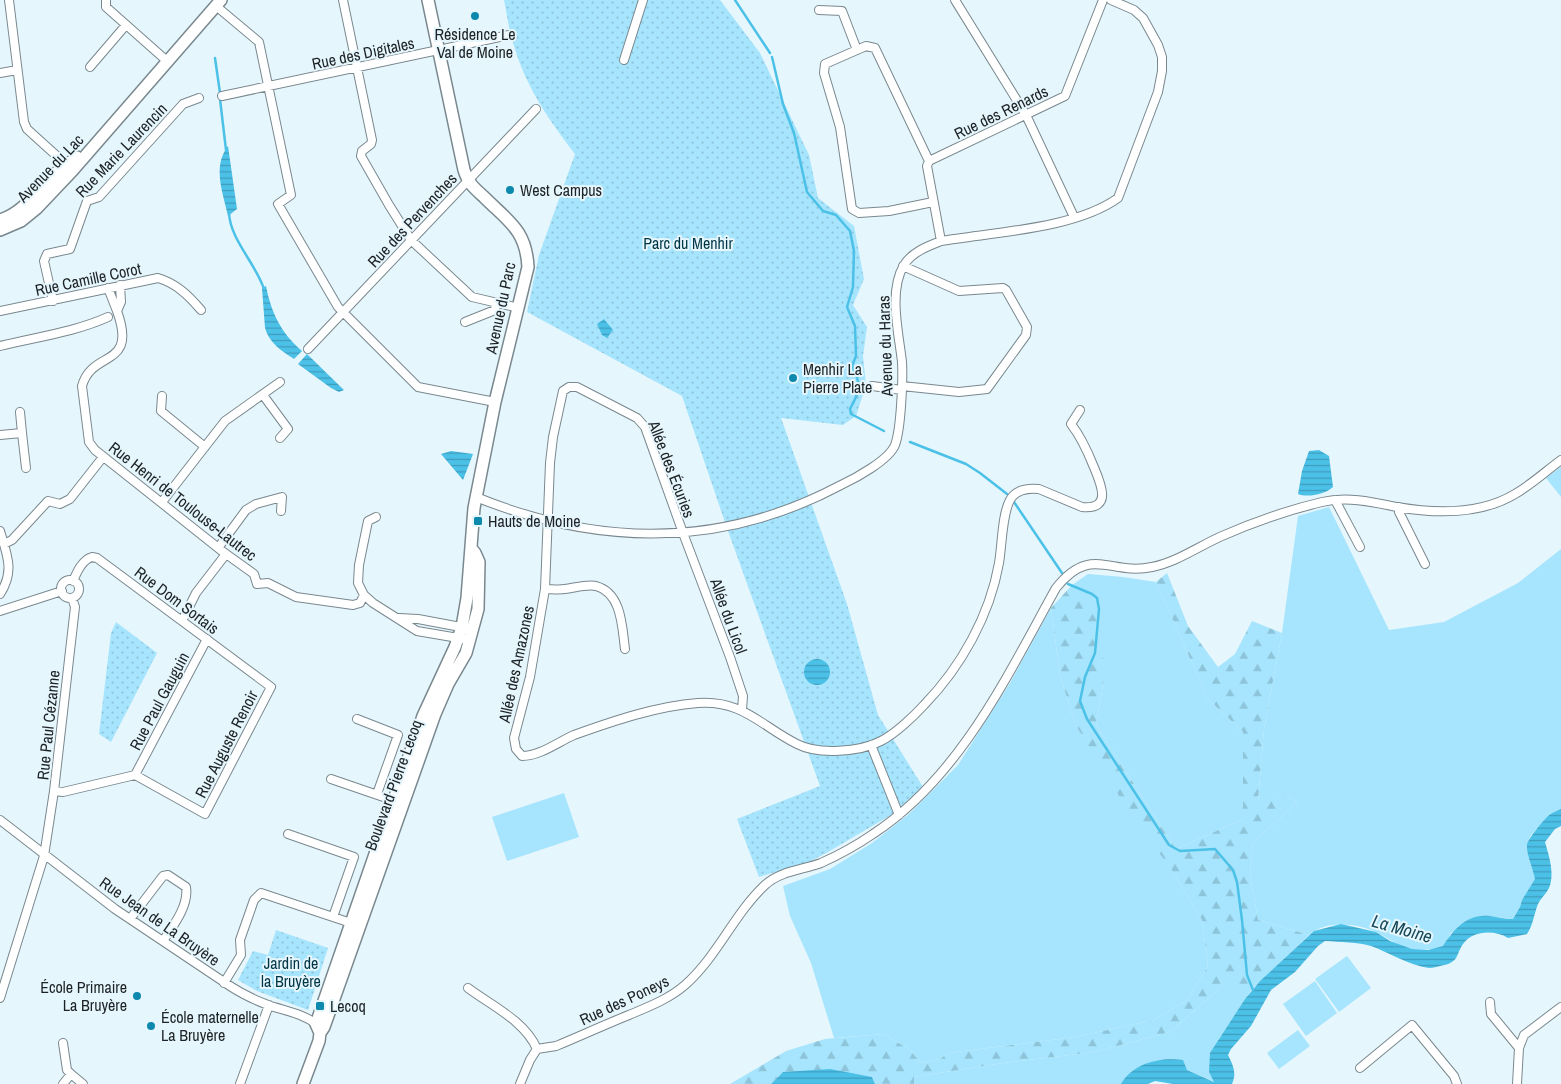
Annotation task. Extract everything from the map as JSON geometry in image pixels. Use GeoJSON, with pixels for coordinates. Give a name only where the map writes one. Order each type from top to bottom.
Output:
{"type":"FeatureCollection","features":[{"type":"Feature","properties":{"kind":"street"},"geometry":{"type":"LineString","coordinates":[[8,0],[24,122],[70,168]]}},
{"type":"Feature","properties":{"kind":"street"},"geometry":{"type":"LineString","coordinates":[[106,0],[106,7],[167,60]]}},
{"type":"Feature","properties":{"kind":"street"},"geometry":{"type":"LineString","coordinates":[[343,0],[372,140],[371,144],[362,151],[361,156],[388,205],[411,240],[472,298],[519,308]]}},
{"type":"Feature","properties":{"kind":"street","name":"Avenue du Parc"},"geometry":{"type":"LineString","coordinates":[[428,0],[464,170],[468,181],[517,230],[527,250],[528,267],[495,402],[476,497]]}},
{"type":"Feature","properties":{"kind":"street"},"geometry":{"type":"LineString","coordinates":[[624,60],[643,0]]}},
{"type":"Feature","properties":{"kind":"street"},"geometry":{"type":"LineString","coordinates":[[955,0],[1026,115],[1074,217]]}},
{"type":"Feature","properties":{"kind":"street","name":"Rue des Renards"},"geometry":{"type":"LineString","coordinates":[[929,161],[1065,96],[1104,0]]}},
{"type":"Feature","properties":{"kind":"street"},"geometry":{"type":"LineString","coordinates":[[872,386],[959,392],[987,389],[1026,335],[1027,327],[1006,290],[1003,288],[959,291],[904,266],[915,254],[941,242],[1018,230],[1074,217],[1106,206],[1118,198],[1158,92],[1162,57],[1144,18],[1134,10],[1111,0]]}},
{"type":"Feature","properties":{"kind":"street"},"geometry":{"type":"LineString","coordinates":[[219,3],[259,42],[291,195],[278,204],[330,296],[343,313],[418,387],[495,402]]}},
{"type":"Feature","properties":{"kind":"street","name":"Avenue du Lac"},"geometry":{"type":"LineString","coordinates":[[0,230],[21,221],[37,208],[70,168],[116,120],[219,3]]}},
{"type":"Feature","properties":{"kind":"street"},"geometry":{"type":"LineString","coordinates":[[819,10],[842,11],[857,50]]}},
{"type":"Feature","properties":{"kind":"street"},"geometry":{"type":"LineString","coordinates":[[90,66],[126,25]]}},
{"type":"Feature","properties":{"kind":"street","name":"Rue des Digitales"},"geometry":{"type":"LineString","coordinates":[[222,96],[508,36]]}},
{"type":"Feature","properties":{"kind":"street"},"geometry":{"type":"LineString","coordinates":[[933,202],[890,211],[858,213],[852,209],[840,127],[824,73],[825,64],[866,46],[875,48],[929,161],[927,166],[941,242]]}},
{"type":"Feature","properties":{"kind":"street"},"geometry":{"type":"LineString","coordinates":[[0,72],[17,70]]}},
{"type":"Feature","properties":{"kind":"street","name":"Rue Marie Laurencin"},"geometry":{"type":"LineString","coordinates":[[54,301],[44,261],[47,254],[70,248],[87,201],[99,196],[183,104],[199,98]]}},
{"type":"Feature","properties":{"kind":"street","name":"Rue des Pervenches"},"geometry":{"type":"LineString","coordinates":[[308,349],[536,109]]}},
{"type":"Feature","properties":{"kind":"street","name":"Avenue du Lac"},"geometry":{"type":"LineString","coordinates":[[0,220],[31,200],[54,175],[70,168]]}},
{"type":"Feature","properties":{"kind":"street","name":"Avenue du Haras"},"geometry":{"type":"LineString","coordinates":[[476,497],[523,513],[590,529],[620,532],[683,533],[714,530],[763,518],[789,510],[835,489],[861,474],[886,456],[895,445],[902,388],[902,365],[895,301],[897,283],[904,266]]}},
{"type":"Feature","properties":{"kind":"street","name":"Rue Camille Corot"},"geometry":{"type":"LineString","coordinates":[[0,311],[158,278],[167,281],[187,294],[201,310]]}},
{"type":"Feature","properties":{"kind":"street","name":"Rue Henri de Toulouse-Lautrec"},"geometry":{"type":"LineString","coordinates":[[117,311],[121,302],[120,285]]}},
{"type":"Feature","properties":{"kind":"street","name":"Rue Henri de Toulouse-Lautrec"},"geometry":{"type":"LineString","coordinates":[[108,288],[121,322],[123,343],[119,350],[90,370],[84,377],[82,386],[89,442],[103,457],[254,574],[257,584],[268,583],[296,597],[353,605],[360,603],[364,595]]}},
{"type":"Feature","properties":{"kind":"street"},"geometry":{"type":"LineString","coordinates":[[465,322],[494,310],[496,303]]}},
{"type":"Feature","properties":{"kind":"street"},"geometry":{"type":"LineString","coordinates":[[0,346],[61,332],[96,322],[108,316]]}},
{"type":"Feature","properties":{"kind":"street"},"geometry":{"type":"LineString","coordinates":[[162,502],[225,421],[280,382]]}},
{"type":"Feature","properties":{"kind":"street","name":"Allée des Écuries"},"geometry":{"type":"LineString","coordinates":[[548,520],[550,462],[557,415],[563,391],[569,387],[577,387],[636,418],[644,427],[683,533]]}},
{"type":"Feature","properties":{"kind":"street"},"geometry":{"type":"LineString","coordinates":[[262,394],[288,429],[280,438]]}},
{"type":"Feature","properties":{"kind":"street"},"geometry":{"type":"LineString","coordinates":[[162,396],[161,411],[205,447]]}},
{"type":"Feature","properties":{"kind":"street"},"geometry":{"type":"LineString","coordinates":[[899,815],[871,745],[882,741],[925,704],[963,654],[982,618],[995,582],[1006,510],[1013,496],[1023,489],[1033,489],[1056,495],[1082,507],[1089,507],[1097,505],[1103,496],[1101,483],[1080,436],[1071,424],[1080,410]]}},
{"type":"Feature","properties":{"kind":"street"},"geometry":{"type":"LineString","coordinates":[[20,412],[26,468]]}},
{"type":"Feature","properties":{"kind":"street"},"geometry":{"type":"LineString","coordinates":[[0,434],[22,433]]}},
{"type":"Feature","properties":{"kind":"street"},"geometry":{"type":"LineString","coordinates":[[4,544],[12,540],[48,501],[60,504],[70,499],[103,457]]}},
{"type":"Feature","properties":{"kind":"street","name":"Rue des Poneys"},"geometry":{"type":"LineString","coordinates":[[537,1049],[556,1046],[662,1001],[685,985],[701,967],[745,908],[766,884],[780,875],[820,863],[842,853],[899,815],[933,782],[983,716],[1056,588],[1067,574],[1081,566],[1096,563],[1135,569],[1153,567],[1264,519],[1335,500],[1350,499],[1439,512],[1486,507],[1515,494],[1561,460]]}},
{"type":"Feature","properties":{"kind":"street","name":"Boulevard Pierre Lecoq"},"geometry":{"type":"LineString","coordinates":[[303,1084],[319,1041],[318,1029],[324,1027],[355,925],[398,802],[436,714],[466,634],[472,525],[476,497]]}},
{"type":"Feature","properties":{"kind":"street"},"geometry":{"type":"LineString","coordinates":[[218,548],[246,510],[256,504],[282,498],[281,511]]}},
{"type":"Feature","properties":{"kind":"street"},"geometry":{"type":"LineString","coordinates":[[1335,500],[1360,547]]}},
{"type":"Feature","properties":{"kind":"street"},"geometry":{"type":"LineString","coordinates":[[1399,507],[1425,564]]}},
{"type":"Feature","properties":{"kind":"street"},"geometry":{"type":"LineString","coordinates":[[376,516],[368,521],[359,565],[358,583],[364,595],[372,603],[417,631],[466,634]]}},
{"type":"Feature","properties":{"kind":"street","name":"Allée des Amazones"},"geometry":{"type":"LineString","coordinates":[[548,520],[545,589],[530,677],[514,738],[516,749],[522,756],[530,756],[572,736],[611,723],[683,705],[713,703],[742,710],[799,746],[816,750],[836,751],[871,745]]}},
{"type":"Feature","properties":{"kind":"street"},"geometry":{"type":"LineString","coordinates":[[0,531],[10,563],[7,583],[0,594]]}},
{"type":"Feature","properties":{"kind":"street","name":"Allée du Licol"},"geometry":{"type":"LineString","coordinates":[[683,533],[738,680],[743,696],[742,710]]}},
{"type":"Feature","properties":{"kind":"street"},"geometry":{"type":"LineString","coordinates":[[182,621],[196,593],[226,554]]}},
{"type":"Feature","properties":{"kind":"street","name":"Rue Dom Sortais"},"geometry":{"type":"LineString","coordinates":[[73,581],[86,560],[92,557],[97,558],[271,686]]}},
{"type":"Feature","properties":{"kind":"street"},"geometry":{"type":"LineString","coordinates":[[68,581],[73,581],[77,584],[79,590],[77,595],[72,598],[64,596],[62,591],[64,584],[68,581]]}},
{"type":"Feature","properties":{"kind":"street"},"geometry":{"type":"LineString","coordinates":[[545,589],[562,590],[595,586],[609,593],[616,602],[625,649]]}},
{"type":"Feature","properties":{"kind":"street"},"geometry":{"type":"LineString","coordinates":[[0,611],[62,591]]}},
{"type":"Feature","properties":{"kind":"street","name":"Rue Paul Cézanne"},"geometry":{"type":"LineString","coordinates":[[0,998],[44,856],[54,791],[75,607],[72,598]]}},
{"type":"Feature","properties":{"kind":"street"},"geometry":{"type":"LineString","coordinates":[[396,618],[418,619],[466,634]]}},
{"type":"Feature","properties":{"kind":"street","name":"Rue Paul Gauguin"},"geometry":{"type":"LineString","coordinates":[[135,775],[207,639]]}},
{"type":"Feature","properties":{"kind":"street","name":"Rue Auguste Renoir"},"geometry":{"type":"LineString","coordinates":[[135,775],[205,814],[271,686]]}},
{"type":"Feature","properties":{"kind":"street"},"geometry":{"type":"LineString","coordinates":[[356,719],[398,734],[377,794]]}},
{"type":"Feature","properties":{"kind":"street"},"geometry":{"type":"LineString","coordinates":[[54,791],[63,792],[135,775]]}},
{"type":"Feature","properties":{"kind":"street"},"geometry":{"type":"LineString","coordinates":[[331,779],[398,802]]}},
{"type":"Feature","properties":{"kind":"street","name":"Rue Jean de La Bruyère"},"geometry":{"type":"LineString","coordinates":[[0,820],[44,856],[130,919],[224,983],[269,1006],[307,1017],[318,1029]]}},
{"type":"Feature","properties":{"kind":"street"},"geometry":{"type":"LineString","coordinates":[[288,834],[354,857],[333,917]]}},
{"type":"Feature","properties":{"kind":"street"},"geometry":{"type":"LineString","coordinates":[[130,919],[163,876],[168,875],[186,886],[187,892],[176,921],[163,941]]}},
{"type":"Feature","properties":{"kind":"street"},"geometry":{"type":"LineString","coordinates":[[224,983],[241,956],[240,940],[254,900],[261,893],[355,925]]}},
{"type":"Feature","properties":{"kind":"street"},"geometry":{"type":"LineString","coordinates":[[468,988],[518,1023],[532,1038],[537,1049],[520,1084]]}},
{"type":"Feature","properties":{"kind":"street"},"geometry":{"type":"LineString","coordinates":[[1490,1002],[1491,1014],[1519,1048]]}},
{"type":"Feature","properties":{"kind":"street"},"geometry":{"type":"LineString","coordinates":[[240,1084],[269,1006]]}},
{"type":"Feature","properties":{"kind":"street"},"geometry":{"type":"LineString","coordinates":[[1517,1084],[1519,1048],[1524,1035],[1561,1007]]}},
{"type":"Feature","properties":{"kind":"street"},"geometry":{"type":"LineString","coordinates":[[1360,1068],[1412,1025],[1454,1076],[1456,1084]]}},
{"type":"Feature","properties":{"kind":"street"},"geometry":{"type":"LineString","coordinates":[[63,1043],[67,1070],[83,1084]]}},
{"type":"Feature","properties":{"kind":"street"},"geometry":{"type":"LineString","coordinates":[[63,1084],[71,1074]]}},
{"type":"Feature","properties":{"kind":"green space","name":"Parc du Menhir"},"geometry":{"type":"Polygon","coordinates":[[[504,0],[720,0],[760,53],[809,155],[818,198],[854,226],[864,279],[853,305],[867,327],[863,356],[866,385],[856,416],[843,425],[781,418],[847,604],[878,715],[923,787],[891,815],[809,862],[759,877],[737,819],[820,786],[728,531],[682,396],[527,312],[539,255],[575,154],[547,116],[525,75],[512,40],[504,0]]]}},
{"type":"Feature","properties":{"kind":"green space"},"geometry":{"type":"Polygon","coordinates":[[[1561,467],[1561,497],[1546,478],[1561,467]]]}},
{"type":"Feature","properties":{"kind":"green space"},"geometry":{"type":"Polygon","coordinates":[[[1329,507],[1389,630],[1444,622],[1518,583],[1561,549],[1561,809],[1548,818],[1529,839],[1528,856],[1536,879],[1522,900],[1513,919],[1487,916],[1451,933],[1443,947],[1424,950],[1407,948],[1376,932],[1351,925],[1332,925],[1316,930],[1309,935],[1258,920],[1250,875],[1253,843],[1297,802],[1285,796],[1258,802],[1264,729],[1282,633],[1298,516],[1329,507]]]}},
{"type":"Feature","properties":{"kind":"green space"},"geometry":{"type":"Polygon","coordinates":[[[1167,573],[1188,626],[1218,667],[1235,654],[1252,621],[1282,633],[1264,729],[1258,801],[1285,796],[1297,802],[1253,843],[1250,875],[1258,920],[1309,935],[1252,989],[1219,989],[1170,1032],[1094,1052],[1003,1063],[914,1077],[914,1084],[875,1084],[872,1077],[783,1072],[771,1084],[730,1084],[786,1051],[825,1039],[884,1034],[910,1050],[921,1063],[940,1059],[948,1053],[1075,1037],[1154,1020],[1186,1001],[1208,966],[1202,920],[1173,872],[1124,804],[1075,724],[1060,675],[1051,608],[1072,585],[1101,616],[1104,679],[1096,725],[1176,849],[1243,819],[1243,732],[1208,699],[1156,582],[1167,573]]]}},
{"type":"Feature","properties":{"kind":"green space"},"geometry":{"type":"Polygon","coordinates":[[[1088,574],[1156,582],[1208,699],[1243,732],[1243,819],[1176,849],[1096,725],[1104,679],[1072,585],[1088,574]]]}},
{"type":"Feature","properties":{"kind":"green space"},"geometry":{"type":"Polygon","coordinates":[[[1051,608],[1060,675],[1075,724],[1173,872],[1202,920],[1208,966],[1186,1001],[1154,1020],[1075,1037],[948,1053],[940,1059],[921,1063],[910,1050],[884,1034],[834,1038],[811,963],[790,916],[783,886],[830,869],[872,843],[909,814],[958,765],[1010,683],[1051,608]]]}},
{"type":"Feature","properties":{"kind":"green space"},"geometry":{"type":"Polygon","coordinates":[[[116,622],[157,653],[111,742],[99,734],[111,633],[116,622]]]}},
{"type":"Feature","properties":{"kind":"green space"},"geometry":{"type":"Polygon","coordinates":[[[564,793],[579,837],[507,861],[492,817],[564,793]]]}},
{"type":"Feature","properties":{"kind":"green space","name":"Jardin de la Bruyère"},"geometry":{"type":"Polygon","coordinates":[[[276,930],[328,948],[308,1010],[257,991],[238,980],[253,951],[268,955],[276,930]]]}},
{"type":"Feature","properties":{"kind":"green space"},"geometry":{"type":"Polygon","coordinates":[[[1347,956],[1371,988],[1339,1012],[1315,979],[1347,956]]]}},
{"type":"Feature","properties":{"kind":"green space"},"geometry":{"type":"Polygon","coordinates":[[[1315,981],[1337,1013],[1306,1036],[1283,1004],[1315,981]]]}},
{"type":"Feature","properties":{"kind":"green space"},"geometry":{"type":"Polygon","coordinates":[[[1219,989],[1252,989],[1219,1039],[1209,1072],[1215,1082],[1187,1070],[1125,1078],[1121,1084],[914,1084],[914,1077],[1003,1063],[1094,1052],[1170,1032],[1219,989]]]}},
{"type":"Feature","properties":{"kind":"green space"},"geometry":{"type":"Polygon","coordinates":[[[1298,1030],[1310,1046],[1279,1069],[1267,1053],[1298,1030]]]}},
{"type":"Feature","properties":{"kind":"shaded area"},"geometry":{"type":"Polygon","coordinates":[[[228,146],[237,209],[228,216],[220,180],[220,171],[223,154],[228,146]]]}},
{"type":"Feature","properties":{"kind":"shaded area"},"geometry":{"type":"Polygon","coordinates":[[[266,286],[278,322],[288,337],[302,351],[294,359],[276,346],[265,328],[262,288],[266,286]]]}},
{"type":"Feature","properties":{"kind":"shaded area"},"geometry":{"type":"Polygon","coordinates":[[[604,319],[613,330],[607,338],[602,335],[597,324],[604,319]]]}},
{"type":"Feature","properties":{"kind":"shaded area"},"geometry":{"type":"Polygon","coordinates":[[[307,354],[344,390],[339,392],[331,388],[298,364],[307,354]]]}},
{"type":"Feature","properties":{"kind":"shaded area"},"geometry":{"type":"Polygon","coordinates":[[[1319,450],[1329,456],[1333,487],[1326,492],[1316,495],[1306,496],[1298,494],[1302,471],[1309,451],[1319,450]]]}},
{"type":"Feature","properties":{"kind":"shaded area"},"geometry":{"type":"Polygon","coordinates":[[[451,451],[473,454],[463,480],[441,454],[451,451]]]}},
{"type":"Feature","properties":{"kind":"shaded area"},"geometry":{"type":"Polygon","coordinates":[[[817,659],[826,663],[830,672],[826,681],[817,685],[808,681],[804,672],[808,663],[817,659]]]}},
{"type":"Feature","properties":{"kind":"shaded area"},"geometry":{"type":"Polygon","coordinates":[[[1561,809],[1561,826],[1555,829],[1545,842],[1551,865],[1551,883],[1538,904],[1527,934],[1508,938],[1491,933],[1472,936],[1463,944],[1455,960],[1449,964],[1429,968],[1406,962],[1366,945],[1325,941],[1318,946],[1295,972],[1271,990],[1251,1026],[1231,1049],[1228,1055],[1234,1073],[1232,1084],[1173,1084],[1155,1081],[1148,1084],[1121,1084],[1126,1077],[1140,1066],[1156,1061],[1174,1059],[1183,1060],[1187,1070],[1214,1082],[1209,1072],[1210,1053],[1245,999],[1260,981],[1314,931],[1341,924],[1376,932],[1390,941],[1412,949],[1428,950],[1443,946],[1456,929],[1474,917],[1490,916],[1513,919],[1535,879],[1527,845],[1547,817],[1561,809]]]}},
{"type":"Feature","properties":{"kind":"shaded area"},"geometry":{"type":"Polygon","coordinates":[[[830,1069],[872,1077],[875,1084],[771,1084],[783,1072],[830,1069]]]}},
{"type":"Feature","properties":{"kind":"waterway"},"geometry":{"type":"LineString","coordinates":[[735,0],[770,53]]}},
{"type":"Feature","properties":{"kind":"waterway"},"geometry":{"type":"LineString","coordinates":[[772,57],[783,104],[794,133],[807,192],[823,211],[836,215],[850,231],[854,251],[853,287],[847,307],[855,326],[856,356],[852,366],[858,383],[858,392],[850,409],[851,414],[884,431]]}},
{"type":"Feature","properties":{"kind":"waterway"},"geometry":{"type":"LineString","coordinates":[[215,58],[220,93]]}},
{"type":"Feature","properties":{"kind":"waterway"},"geometry":{"type":"LineString","coordinates":[[220,99],[226,150]]}},
{"type":"Feature","properties":{"kind":"waterway"},"geometry":{"type":"LineString","coordinates":[[229,213],[230,223],[238,242],[264,289]]}},
{"type":"Feature","properties":{"kind":"waterway"},"geometry":{"type":"LineString","coordinates":[[910,442],[966,464],[1007,494]]}},
{"type":"Feature","properties":{"kind":"waterway"},"geometry":{"type":"LineString","coordinates":[[1014,502],[1062,573]]}},
{"type":"Feature","properties":{"kind":"waterway"},"geometry":{"type":"LineString","coordinates":[[1068,584],[1097,598],[1099,609],[1095,653],[1085,677],[1080,701],[1087,719],[1169,845],[1180,851],[1215,849],[1233,870],[1237,882],[1247,975],[1253,990]]}},
{"type":"Feature","properties":{"kind":"place","name":"Résidence Le Val de Moine"},"geometry":{"type":"Point","coordinates":[475,16]}},
{"type":"Feature","properties":{"kind":"place","name":"West Campus"},"geometry":{"type":"Point","coordinates":[510,190]}},
{"type":"Feature","properties":{"kind":"place","name":"Menhir La Pierre Plate"},"geometry":{"type":"Point","coordinates":[793,378]}},
{"type":"Feature","properties":{"kind":"place","name":"Hauts de Moine"},"geometry":{"type":"Point","coordinates":[478,521]}},
{"type":"Feature","properties":{"kind":"place","name":"École Primaire La Bruyère"},"geometry":{"type":"Point","coordinates":[137,996]}},
{"type":"Feature","properties":{"kind":"place","name":"Lecoq"},"geometry":{"type":"Point","coordinates":[320,1006]}},
{"type":"Feature","properties":{"kind":"place","name":"École maternelle La Bruyère"},"geometry":{"type":"Point","coordinates":[151,1026]}},
{"type":"Feature","properties":{"kind":"water label","name":"La Moine"},"geometry":{"type":"Point","coordinates":[1402,929]}}]}
